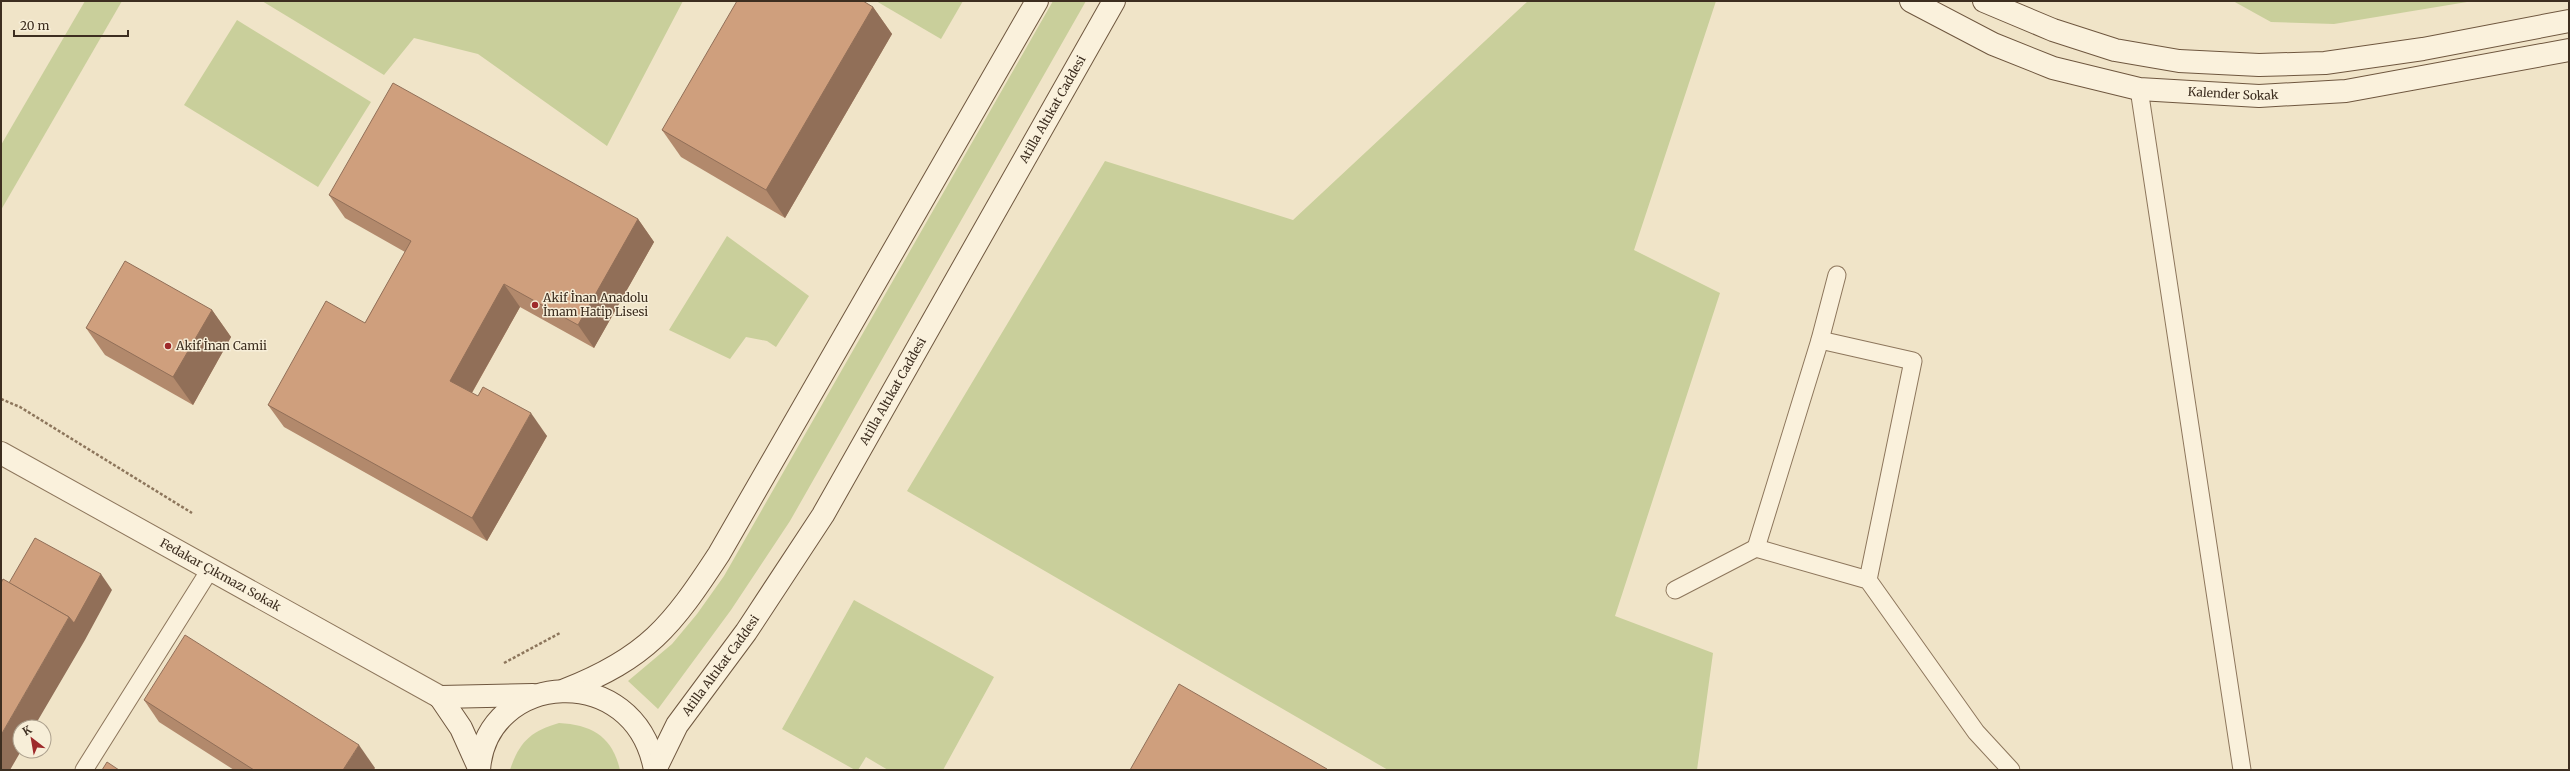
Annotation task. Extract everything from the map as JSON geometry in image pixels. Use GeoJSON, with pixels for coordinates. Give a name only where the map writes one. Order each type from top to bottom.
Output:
{"type":"FeatureCollection","features":[{"type":"Feature","properties":{"kind":"street"},"geometry":{"type":"LineString","coordinates":[[440,697],[537,695],[565,690],[597,678],[646,647],[666,628],[687,603],[719,554],[1037,1]]}},
{"type":"Feature","properties":{"kind":"street","name":"Atilla Altıkat Caddesi"},"geometry":{"type":"LineString","coordinates":[[655,770],[677,725],[759,613],[823,515],[1114,1]]}},
{"type":"Feature","properties":{"kind":"street","name":"Kalender Sokak"},"geometry":{"type":"LineString","coordinates":[[1911,1],[1993,44],[2053,68],[2139,89],[2258,96],[2346,91],[2569,50]]}},
{"type":"Feature","properties":{"kind":"street"},"geometry":{"type":"LineString","coordinates":[[1984,1],[2053,30],[2115,50],[2179,60],[2259,65],[2325,63],[2415,50],[2569,21]]}},
{"type":"Feature","properties":{"kind":"street","name":"Fedakar Çıkmazı Sokak"},"geometry":{"type":"LineString","coordinates":[[3,458],[211,568],[440,697]]}},
{"type":"Feature","properties":{"kind":"street"},"geometry":{"type":"LineString","coordinates":[[565,690],[595,695],[609,701],[627,714],[642,731],[649,747],[655,770]]}},
{"type":"Feature","properties":{"kind":"street"},"geometry":{"type":"LineString","coordinates":[[479,769],[482,755],[493,729],[512,709],[537,695]]}},
{"type":"Feature","properties":{"kind":"street"},"geometry":{"type":"LineString","coordinates":[[440,697],[461,728],[479,769]]}},
{"type":"Feature","properties":{"kind":"lane"},"geometry":{"type":"LineString","coordinates":[[2139,89],[2242,770]]}},
{"type":"Feature","properties":{"kind":"lane"},"geometry":{"type":"LineString","coordinates":[[1756,548],[1820,340],[1837,274]]}},
{"type":"Feature","properties":{"kind":"lane"},"geometry":{"type":"LineString","coordinates":[[1820,340],[1913,361],[1868,580]]}},
{"type":"Feature","properties":{"kind":"lane"},"geometry":{"type":"LineString","coordinates":[[1675,590],[1756,548],[1868,580],[1976,732],[2011,770]]}},
{"type":"Feature","properties":{"kind":"lane"},"geometry":{"type":"LineString","coordinates":[[84,770],[211,568]]}},
{"type":"Feature","properties":{"kind":"path"},"geometry":{"type":"LineString","coordinates":[[1,399],[20,408],[192,513]]}},
{"type":"Feature","properties":{"kind":"green space"},"geometry":{"type":"Polygon","coordinates":[[[85,1],[122,1],[1,210],[1,145],[85,1]]]}},
{"type":"Feature","properties":{"kind":"green space"},"geometry":{"type":"Polygon","coordinates":[[[262,1],[683,1],[607,146],[478,54],[414,38],[384,75],[262,1]]]}},
{"type":"Feature","properties":{"kind":"green space"},"geometry":{"type":"Polygon","coordinates":[[[876,1],[963,1],[941,39],[876,1]]]}},
{"type":"Feature","properties":{"kind":"green space"},"geometry":{"type":"Polygon","coordinates":[[[1053,1],[1086,1],[790,521],[731,610],[658,709],[628,681],[672,644],[697,614],[724,576],[1053,1]]]}},
{"type":"Feature","properties":{"kind":"green space"},"geometry":{"type":"Polygon","coordinates":[[[1528,1],[1716,1],[1634,250],[1720,293],[1615,616],[1713,653],[1697,770],[1388,770],[907,491],[1105,161],[1293,220],[1528,1]]]}},
{"type":"Feature","properties":{"kind":"green space"},"geometry":{"type":"Polygon","coordinates":[[[2233,1],[2473,1],[2334,24],[2271,22],[2233,1]]]}},
{"type":"Feature","properties":{"kind":"green space"},"geometry":{"type":"Polygon","coordinates":[[[237,20],[371,102],[318,187],[184,105],[237,20]]]}},
{"type":"Feature","properties":{"kind":"green space"},"geometry":{"type":"Polygon","coordinates":[[[727,236],[809,296],[776,347],[767,341],[746,337],[730,359],[669,330],[727,236]]]}},
{"type":"Feature","properties":{"kind":"green space"},"geometry":{"type":"Polygon","coordinates":[[[854,600],[994,677],[943,770],[888,770],[866,757],[858,770],[855,770],[782,729],[854,600]]]}},
{"type":"Feature","properties":{"kind":"green space"},"geometry":{"type":"Polygon","coordinates":[[[559,723],[581,726],[599,734],[612,749],[620,770],[510,770],[518,752],[527,739],[549,726],[559,723]]]}},
{"type":"Feature","properties":{"kind":"building"},"geometry":{"type":"Polygon","coordinates":[[[737,1],[863,1],[873,7],[766,190],[662,130],[737,1]]]}},
{"type":"Feature","properties":{"kind":"building"},"geometry":{"type":"Polygon","coordinates":[[[393,83],[638,219],[578,325],[504,284],[450,381],[478,396],[483,387],[531,413],[472,518],[268,405],[326,301],[365,323],[411,241],[329,195],[393,83]]]}},
{"type":"Feature","properties":{"kind":"building"},"geometry":{"type":"Polygon","coordinates":[[[125,261],[212,310],[173,377],[86,328],[125,261]]]}},
{"type":"Feature","properties":{"kind":"building"},"geometry":{"type":"Polygon","coordinates":[[[35,538],[101,574],[74,623],[69,617],[9,583],[35,538]]]}},
{"type":"Feature","properties":{"kind":"building"},"geometry":{"type":"Polygon","coordinates":[[[3,579],[69,617],[1,735],[1,583],[3,579]]]}},
{"type":"Feature","properties":{"kind":"building"},"geometry":{"type":"Polygon","coordinates":[[[185,635],[359,745],[343,770],[254,770],[144,700],[185,635]]]}},
{"type":"Feature","properties":{"kind":"building"},"geometry":{"type":"Polygon","coordinates":[[[1179,684],[1327,769],[1130,770],[1179,684]]]}},
{"type":"Feature","properties":{"kind":"building"},"geometry":{"type":"Polygon","coordinates":[[[107,762],[119,770],[102,770],[107,762]]]}},
{"type":"Feature","properties":{"kind":"place","name":"Akif İnan Anadolu İmam Hatip Lisesi"},"geometry":{"type":"Point","coordinates":[535,305]}},
{"type":"Feature","properties":{"kind":"place","name":"Akif İnan Camii"},"geometry":{"type":"Point","coordinates":[168,346]}}]}
